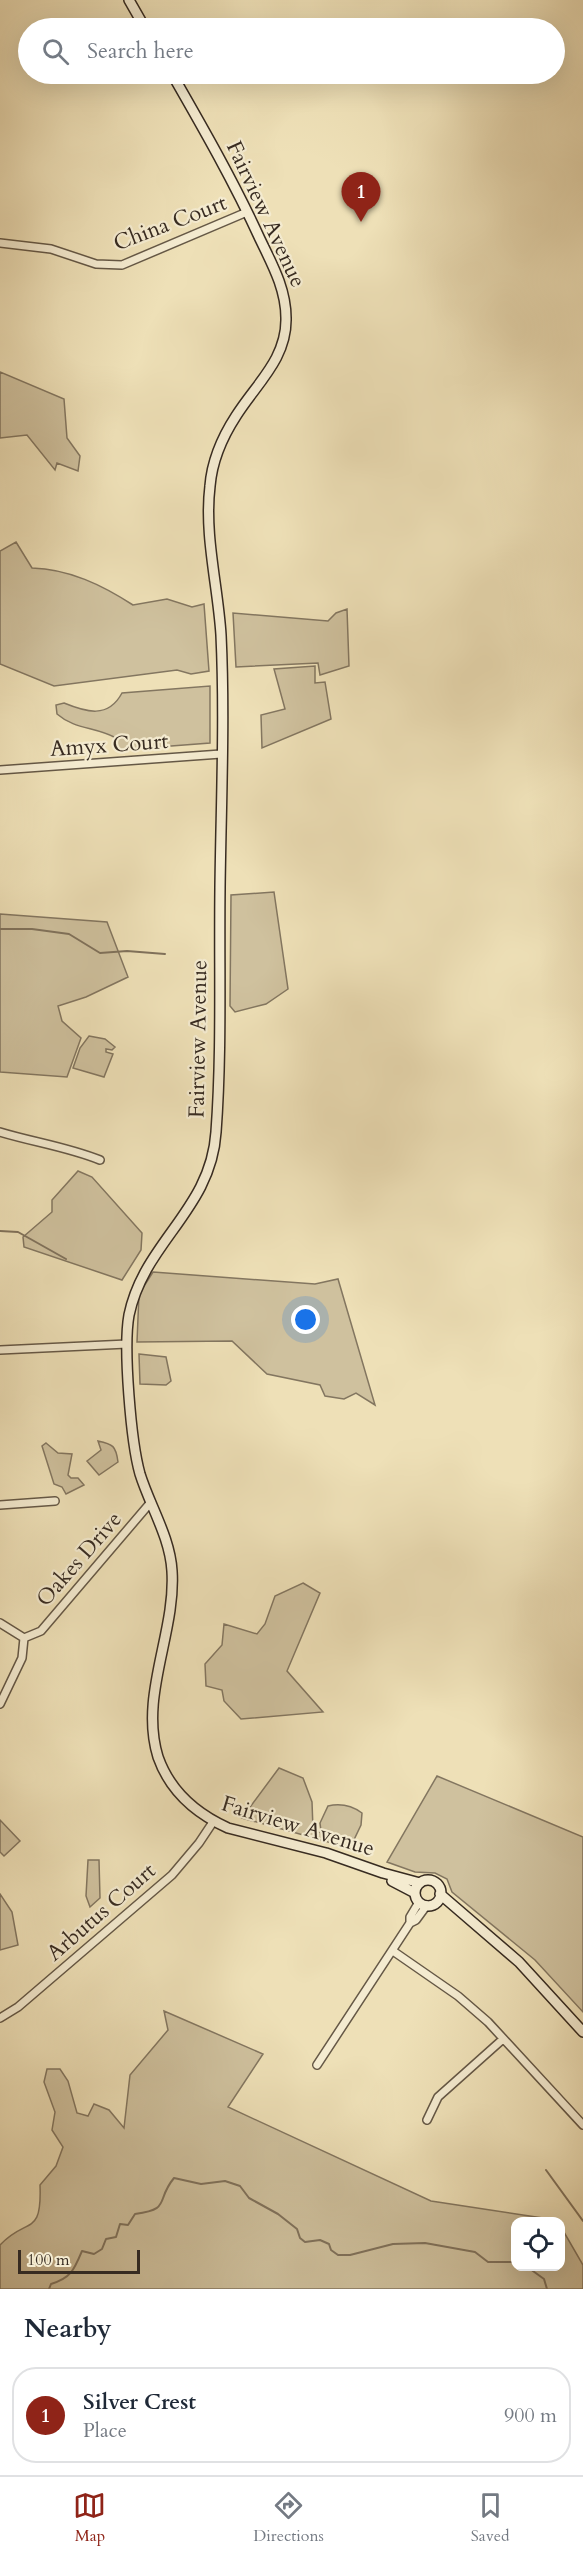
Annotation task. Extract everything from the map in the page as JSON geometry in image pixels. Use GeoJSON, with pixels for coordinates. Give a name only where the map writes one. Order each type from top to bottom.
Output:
{"type":"FeatureCollection","features":[{"type":"Feature","properties":{"kind":"main road"},"geometry":{"type":"LineString","coordinates":[[129,0],[139,18]]}},
{"type":"Feature","properties":{"kind":"main road","name":"Fairview Avenue"},"geometry":{"type":"LineString","coordinates":[[178,84],[220,156],[282,288],[286,328],[277,357],[226,434],[214,464],[209,487],[212,554],[221,635],[218,1057],[214,1152],[197,1198],[146,1269],[129,1315],[127,1344],[135,1449],[170,1554],[172,1582],[153,1710],[153,1734],[159,1758],[171,1782],[192,1807],[213,1822],[349,1860],[383,1873],[420,1883],[427,1880],[434,1882],[439,1887],[427,1900]]}},
{"type":"Feature","properties":{"kind":"main road","name":"Fairview Avenue"},"geometry":{"type":"LineString","coordinates":[[383,1873],[427,1900],[467,1919],[519,1962],[583,2032]]}},
{"type":"Feature","properties":{"kind":"main road"},"geometry":{"type":"LineString","coordinates":[[420,1883],[427,1900]]}},
{"type":"Feature","properties":{"kind":"street","name":"China Court"},"geometry":{"type":"LineString","coordinates":[[0,243],[51,249],[96,264],[122,265],[248,212]]}},
{"type":"Feature","properties":{"kind":"street","name":"Amyx Court"},"geometry":{"type":"LineString","coordinates":[[0,770],[221,754]]}},
{"type":"Feature","properties":{"kind":"street"},"geometry":{"type":"LineString","coordinates":[[0,1132],[47,1146],[79,1152],[100,1160]]}},
{"type":"Feature","properties":{"kind":"street"},"geometry":{"type":"LineString","coordinates":[[0,1350],[127,1344]]}},
{"type":"Feature","properties":{"kind":"street"},"geometry":{"type":"LineString","coordinates":[[0,1505],[55,1501]]}},
{"type":"Feature","properties":{"kind":"street","name":"Oakes Drive"},"geometry":{"type":"LineString","coordinates":[[24,1638],[41,1631],[151,1502]]}},
{"type":"Feature","properties":{"kind":"street"},"geometry":{"type":"LineString","coordinates":[[0,1623],[24,1638],[22,1658],[0,1704]]}},
{"type":"Feature","properties":{"kind":"street","name":"Arbutus Court"},"geometry":{"type":"LineString","coordinates":[[0,2018],[18,2007],[172,1875],[213,1822]]}},
{"type":"Feature","properties":{"kind":"street"},"geometry":{"type":"LineString","coordinates":[[317,2065],[393,1951],[410,1923],[410,1917],[427,1900]]}},
{"type":"Feature","properties":{"kind":"street"},"geometry":{"type":"LineString","coordinates":[[393,1951],[458,1996],[488,2022],[583,2125]]}},
{"type":"Feature","properties":{"kind":"street"},"geometry":{"type":"LineString","coordinates":[[428,2120],[438,2097],[502,2039]]}},
{"type":"Feature","properties":{"kind":"shaded area"},"geometry":{"type":"Polygon","coordinates":[[[0,372],[64,399],[67,438],[80,456],[78,471],[57,463],[55,470],[27,435],[0,438],[0,372]]]}},
{"type":"Feature","properties":{"kind":"shaded area"},"geometry":{"type":"Polygon","coordinates":[[[16,542],[32,568],[59,571],[85,579],[133,605],[167,599],[192,607],[204,604],[209,671],[191,674],[177,670],[54,686],[0,664],[0,551],[16,542]]]}},
{"type":"Feature","properties":{"kind":"shaded area"},"geometry":{"type":"Polygon","coordinates":[[[347,609],[349,666],[320,675],[318,663],[236,667],[233,613],[328,621],[336,613],[347,609]]]}},
{"type":"Feature","properties":{"kind":"shaded area"},"geometry":{"type":"Polygon","coordinates":[[[315,666],[315,683],[325,682],[331,719],[262,748],[261,715],[285,709],[274,669],[315,666]]]}},
{"type":"Feature","properties":{"kind":"shaded area"},"geometry":{"type":"Polygon","coordinates":[[[210,686],[210,743],[119,750],[114,737],[70,723],[57,714],[56,705],[64,703],[88,711],[96,711],[110,707],[122,693],[210,686]]]}},
{"type":"Feature","properties":{"kind":"shaded area"},"geometry":{"type":"Polygon","coordinates":[[[274,892],[288,989],[266,1004],[235,1012],[230,1006],[231,895],[274,892]]]}},
{"type":"Feature","properties":{"kind":"shaded area"},"geometry":{"type":"Polygon","coordinates":[[[0,914],[107,922],[128,977],[86,997],[58,1006],[62,1021],[81,1038],[67,1077],[0,1072],[0,914]]]}},
{"type":"Feature","properties":{"kind":"shaded area"},"geometry":{"type":"Polygon","coordinates":[[[89,1036],[105,1039],[115,1047],[112,1050],[106,1049],[106,1052],[113,1054],[104,1077],[73,1068],[80,1048],[89,1036]]]}},
{"type":"Feature","properties":{"kind":"shaded area"},"geometry":{"type":"Polygon","coordinates":[[[78,1171],[92,1177],[142,1233],[141,1250],[122,1280],[24,1247],[23,1237],[52,1212],[52,1200],[78,1171]]]}},
{"type":"Feature","properties":{"kind":"shaded area"},"geometry":{"type":"Polygon","coordinates":[[[153,1272],[315,1284],[338,1279],[375,1405],[356,1393],[344,1399],[325,1396],[320,1385],[267,1374],[232,1341],[137,1342],[139,1294],[153,1272]]]}},
{"type":"Feature","properties":{"kind":"shaded area"},"geometry":{"type":"Polygon","coordinates":[[[139,1354],[166,1357],[171,1381],[166,1385],[140,1384],[139,1354]]]}},
{"type":"Feature","properties":{"kind":"shaded area"},"geometry":{"type":"Polygon","coordinates":[[[98,1441],[113,1447],[118,1462],[99,1475],[87,1461],[101,1450],[98,1441]]]}},
{"type":"Feature","properties":{"kind":"shaded area"},"geometry":{"type":"Polygon","coordinates":[[[46,1443],[58,1453],[72,1454],[68,1475],[71,1478],[78,1478],[84,1485],[66,1494],[62,1487],[54,1484],[42,1446],[46,1443]]]}},
{"type":"Feature","properties":{"kind":"shaded area"},"geometry":{"type":"Polygon","coordinates":[[[303,1583],[320,1593],[287,1671],[323,1712],[241,1719],[224,1701],[222,1690],[206,1686],[205,1664],[222,1645],[224,1624],[257,1634],[265,1624],[275,1596],[303,1583]]]}},
{"type":"Feature","properties":{"kind":"shaded area"},"geometry":{"type":"Polygon","coordinates":[[[279,1768],[303,1778],[312,1802],[313,1829],[317,1833],[321,1831],[320,1823],[328,1806],[346,1805],[362,1813],[361,1825],[350,1848],[242,1818],[279,1768]]]}},
{"type":"Feature","properties":{"kind":"shaded area"},"geometry":{"type":"Polygon","coordinates":[[[437,1776],[583,1837],[583,2012],[535,1960],[452,1892],[447,1879],[435,1873],[415,1872],[387,1862],[437,1776]]]}},
{"type":"Feature","properties":{"kind":"shaded area"},"geometry":{"type":"Polygon","coordinates":[[[0,1820],[20,1841],[4,1856],[0,1852],[0,1820]]]}},
{"type":"Feature","properties":{"kind":"shaded area"},"geometry":{"type":"Polygon","coordinates":[[[88,1860],[99,1860],[100,1898],[90,1907],[86,1896],[88,1860]]]}},
{"type":"Feature","properties":{"kind":"shaded area"},"geometry":{"type":"Polygon","coordinates":[[[0,1894],[12,1912],[18,1945],[0,1950],[0,1894]]]}},
{"type":"Feature","properties":{"kind":"shaded area"},"geometry":{"type":"Polygon","coordinates":[[[164,2011],[263,2054],[228,2107],[431,2201],[536,2217],[511,2217],[511,2271],[565,2271],[565,2234],[583,2265],[583,2289],[0,2289],[0,2245],[35,2220],[40,2202],[40,2185],[56,2166],[63,2147],[52,2130],[55,2112],[44,2082],[47,2069],[60,2069],[68,2081],[77,2113],[88,2116],[94,2104],[109,2110],[124,2128],[130,2075],[168,2030],[164,2011]]]}},
{"type":"Feature","properties":{"kind":"waterway"},"geometry":{"type":"LineString","coordinates":[[0,929],[32,929],[69,934],[100,953],[127,951],[165,954]]}},
{"type":"Feature","properties":{"kind":"waterway"},"geometry":{"type":"LineString","coordinates":[[0,1231],[18,1232],[66,1259]]}},
{"type":"Feature","properties":{"kind":"waterway"},"geometry":{"type":"LineString","coordinates":[[546,2170],[583,2221]]}},
{"type":"Feature","properties":{"kind":"waterway"},"geometry":{"type":"LineString","coordinates":[[49,2289],[51,2284],[63,2279],[71,2272],[82,2251],[94,2254],[102,2249],[106,2239],[116,2237],[120,2224],[128,2225],[135,2214],[154,2210],[159,2206],[174,2178],[201,2184],[225,2181],[240,2186],[249,2198],[278,2214],[297,2229],[300,2238],[305,2242],[320,2240],[329,2244],[331,2250],[338,2255],[350,2255],[393,2244],[425,2243],[475,2252],[488,2262],[511,2262]]}},
{"type":"Feature","properties":{"kind":"waterway"},"geometry":{"type":"LineString","coordinates":[[533,2271],[544,2279],[547,2289]]}},
{"type":"Feature","properties":{"kind":"place","name":"Silver Crest"},"geometry":{"type":"Point","coordinates":[361,222]}}]}
